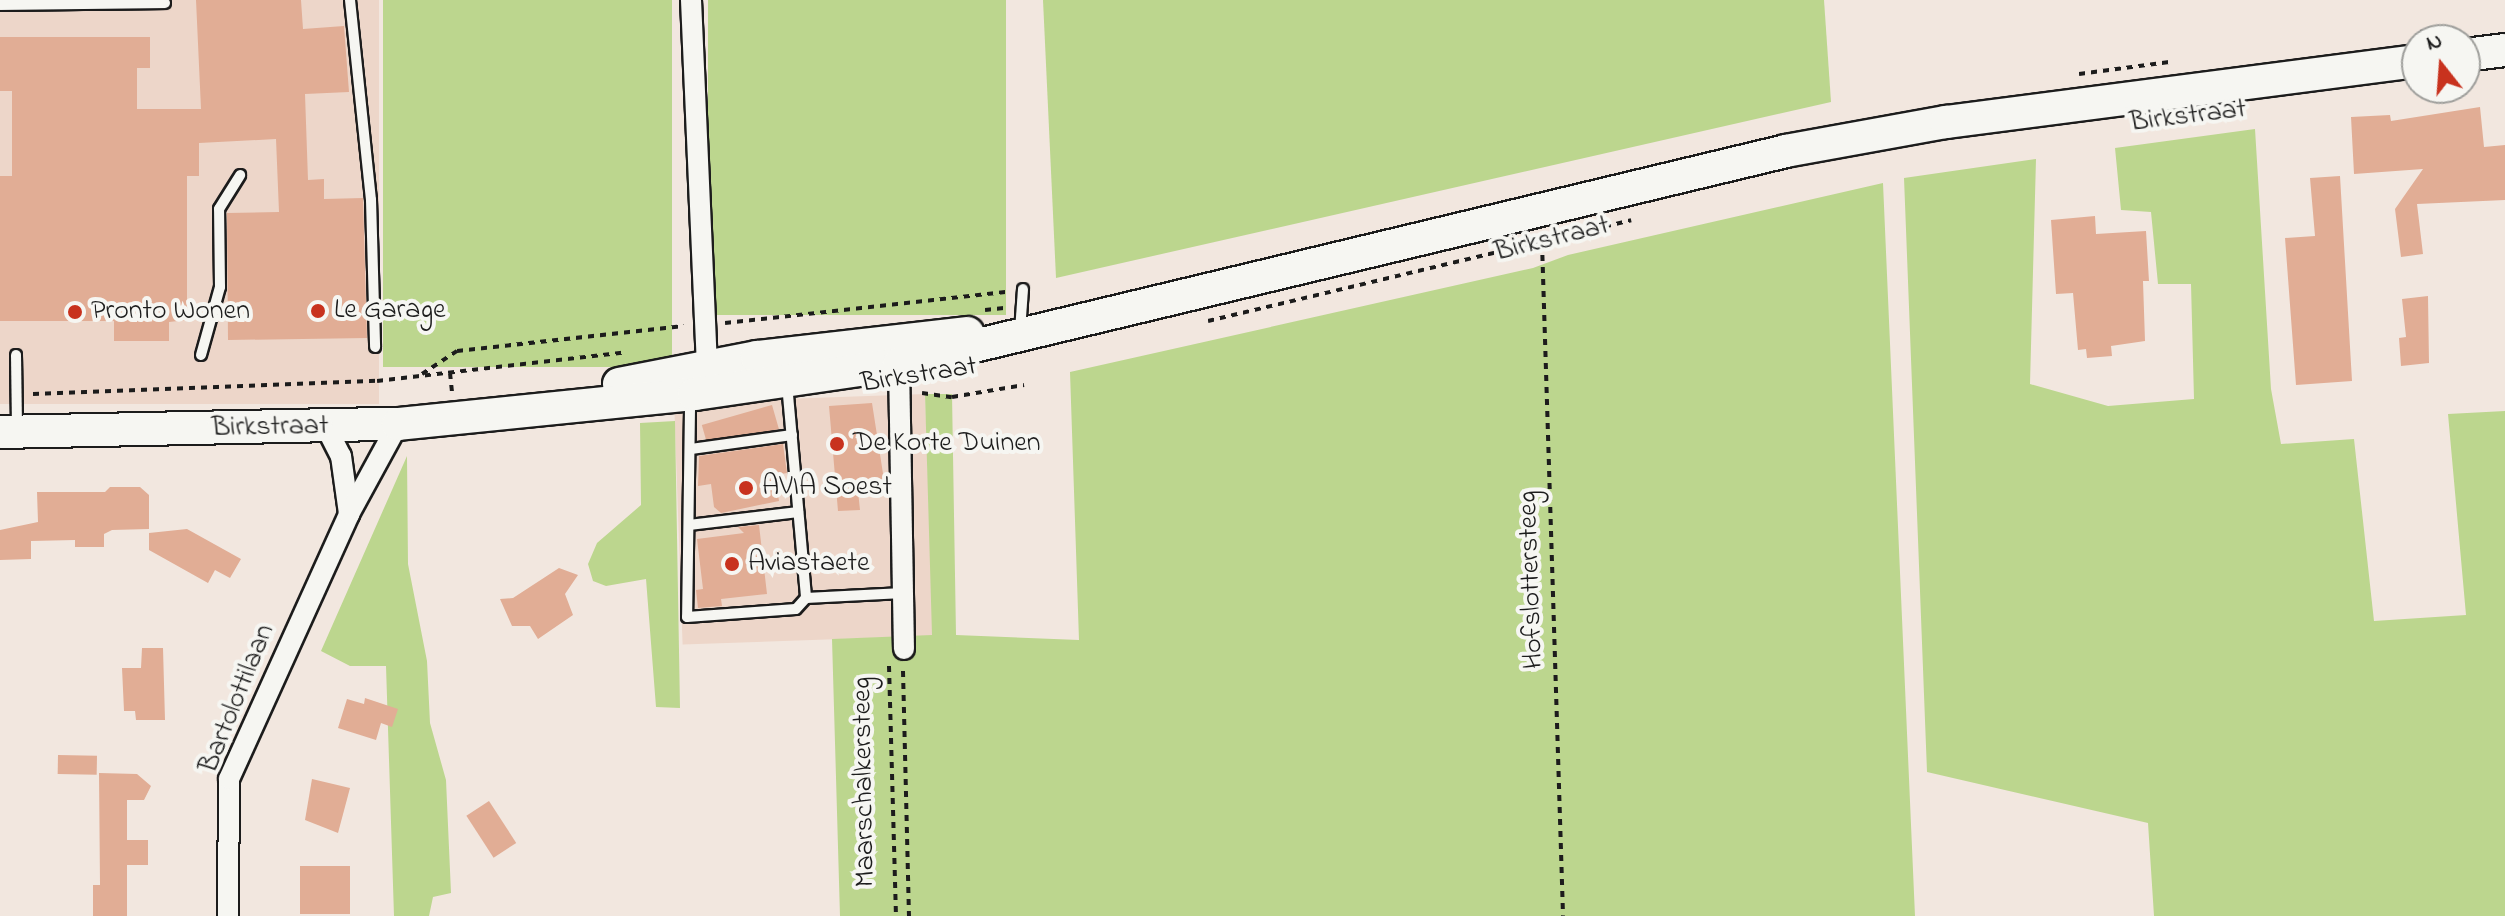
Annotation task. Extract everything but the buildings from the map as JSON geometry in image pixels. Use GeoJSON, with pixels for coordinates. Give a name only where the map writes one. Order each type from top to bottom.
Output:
{"type":"FeatureCollection","features":[{"type":"Feature","properties":{"kind":"main road"},"geometry":{"type":"LineString","coordinates":[[2481,53],[2505,50]]}},
{"type":"Feature","properties":{"kind":"main road","name":"Birkstraat"},"geometry":{"type":"LineString","coordinates":[[10,417],[326,427],[398,424],[692,402],[901,374],[1016,334],[1256,282],[1786,151],[1961,119],[2401,63]]}},
{"type":"Feature","properties":{"kind":"main road","name":"Birkstraat"},"geometry":{"type":"LineString","coordinates":[[10,417],[379,406],[621,384],[707,365],[839,345],[976,332],[1016,334]]}},
{"type":"Feature","properties":{"kind":"street"},"geometry":{"type":"LineString","coordinates":[[691,0],[707,365],[692,402]]}},
{"type":"Feature","properties":{"kind":"street"},"geometry":{"type":"LineString","coordinates":[[757,357],[787,388],[797,362],[839,345]]}},
{"type":"Feature","properties":{"kind":"street","name":"Maarschalkersteeg"},"geometry":{"type":"LineString","coordinates":[[901,374],[903,654]]}},
{"type":"Feature","properties":{"kind":"street","name":"Bartolottilaan"},"geometry":{"type":"LineString","coordinates":[[228,916],[229,779],[349,514],[398,424]]}},
{"type":"Feature","properties":{"kind":"street"},"geometry":{"type":"LineString","coordinates":[[326,427],[341,456],[349,514]]}},
{"type":"Feature","properties":{"kind":"lane"},"geometry":{"type":"LineString","coordinates":[[350,0],[371,200],[375,347]]}},
{"type":"Feature","properties":{"kind":"lane"},"geometry":{"type":"LineString","coordinates":[[0,5],[165,3]]}},
{"type":"Feature","properties":{"kind":"lane"},"geometry":{"type":"LineString","coordinates":[[201,355],[220,287],[219,209],[240,175]]}},
{"type":"Feature","properties":{"kind":"lane"},"geometry":{"type":"LineString","coordinates":[[1016,334],[1023,289]]}},
{"type":"Feature","properties":{"kind":"lane"},"geometry":{"type":"LineString","coordinates":[[10,417],[16,355]]}},
{"type":"Feature","properties":{"kind":"lane"},"geometry":{"type":"LineString","coordinates":[[787,388],[806,598]]}},
{"type":"Feature","properties":{"kind":"lane"},"geometry":{"type":"LineString","coordinates":[[692,402],[687,617],[796,609],[806,598],[903,593]]}},
{"type":"Feature","properties":{"kind":"lane"},"geometry":{"type":"LineString","coordinates":[[691,449],[792,435]]}},
{"type":"Feature","properties":{"kind":"lane"},"geometry":{"type":"LineString","coordinates":[[689,525],[798,512]]}},
{"type":"Feature","properties":{"kind":"path","name":"Birkstraat"},"geometry":{"type":"LineString","coordinates":[[1199,323],[1644,217]]}},
{"type":"Feature","properties":{"kind":"path","name":"Hofslottersteeg"},"geometry":{"type":"LineString","coordinates":[[1542,243],[1563,916]]}},
{"type":"Feature","properties":{"kind":"path","name":"Birkstraat"},"geometry":{"type":"LineString","coordinates":[[10,417],[363,382],[631,351]]}},
{"type":"Feature","properties":{"kind":"path"},"geometry":{"type":"LineString","coordinates":[[901,374],[914,389],[952,397],[1024,385]]}},
{"type":"Feature","properties":{"kind":"path","name":"Maarschalkersteeg"},"geometry":{"type":"LineString","coordinates":[[896,916],[889,662],[903,654],[909,916]]}},
{"type":"Feature","properties":{"kind":"shaded area"},"geometry":{"type":"Polygon","coordinates":[[[0,0],[379,0],[379,404],[0,404],[0,0]]]}},
{"type":"Feature","properties":{"kind":"shaded area"},"geometry":{"type":"Polygon","coordinates":[[[925,394],[933,636],[683,645],[674,403],[925,394]]]}},
{"type":"Feature","properties":{"kind":"green space"},"geometry":{"type":"Polygon","coordinates":[[[383,0],[672,0],[672,367],[383,367],[383,0]]]}},
{"type":"Feature","properties":{"kind":"green space"},"geometry":{"type":"Polygon","coordinates":[[[708,0],[1006,0],[1006,315],[708,315],[708,0]]]}},
{"type":"Feature","properties":{"kind":"green space"},"geometry":{"type":"Polygon","coordinates":[[[1043,0],[1824,0],[1831,102],[1056,278],[1043,0]]]}},
{"type":"Feature","properties":{"kind":"green space"},"geometry":{"type":"Polygon","coordinates":[[[2255,129],[2271,389],[2281,444],[2354,439],[2374,621],[2466,615],[2448,414],[2505,411],[2505,916],[2154,916],[2148,823],[1927,772],[1904,178],[2036,159],[2030,384],[2108,406],[2194,399],[2191,284],[2158,284],[2151,212],[2121,210],[2115,148],[2255,129]]]}},
{"type":"Feature","properties":{"kind":"green space"},"geometry":{"type":"Polygon","coordinates":[[[1883,183],[1915,916],[840,916],[832,639],[932,635],[925,394],[952,394],[956,635],[1079,640],[1070,372],[1533,268],[1568,255],[1883,183]]]}},
{"type":"Feature","properties":{"kind":"green space"},"geometry":{"type":"Polygon","coordinates":[[[675,421],[680,708],[656,707],[646,579],[606,586],[593,581],[588,564],[597,543],[641,505],[640,423],[675,421]]]}},
{"type":"Feature","properties":{"kind":"green space"},"geometry":{"type":"Polygon","coordinates":[[[407,456],[408,564],[427,661],[430,723],[446,780],[451,893],[433,897],[429,916],[394,916],[386,666],[350,666],[321,651],[407,456]]]}},
{"type":"Feature","properties":{"kind":"place","name":"Le Garage"},"geometry":{"type":"Point","coordinates":[318,311]}},
{"type":"Feature","properties":{"kind":"place","name":"Pronto Wonen"},"geometry":{"type":"Point","coordinates":[75,312]}},
{"type":"Feature","properties":{"kind":"place","name":"De Korte Duinen"},"geometry":{"type":"Point","coordinates":[837,444]}},
{"type":"Feature","properties":{"kind":"place","name":"AVIA Soest"},"geometry":{"type":"Point","coordinates":[746,488]}},
{"type":"Feature","properties":{"kind":"place","name":"Aviastaete"},"geometry":{"type":"Point","coordinates":[732,564]}}]}
